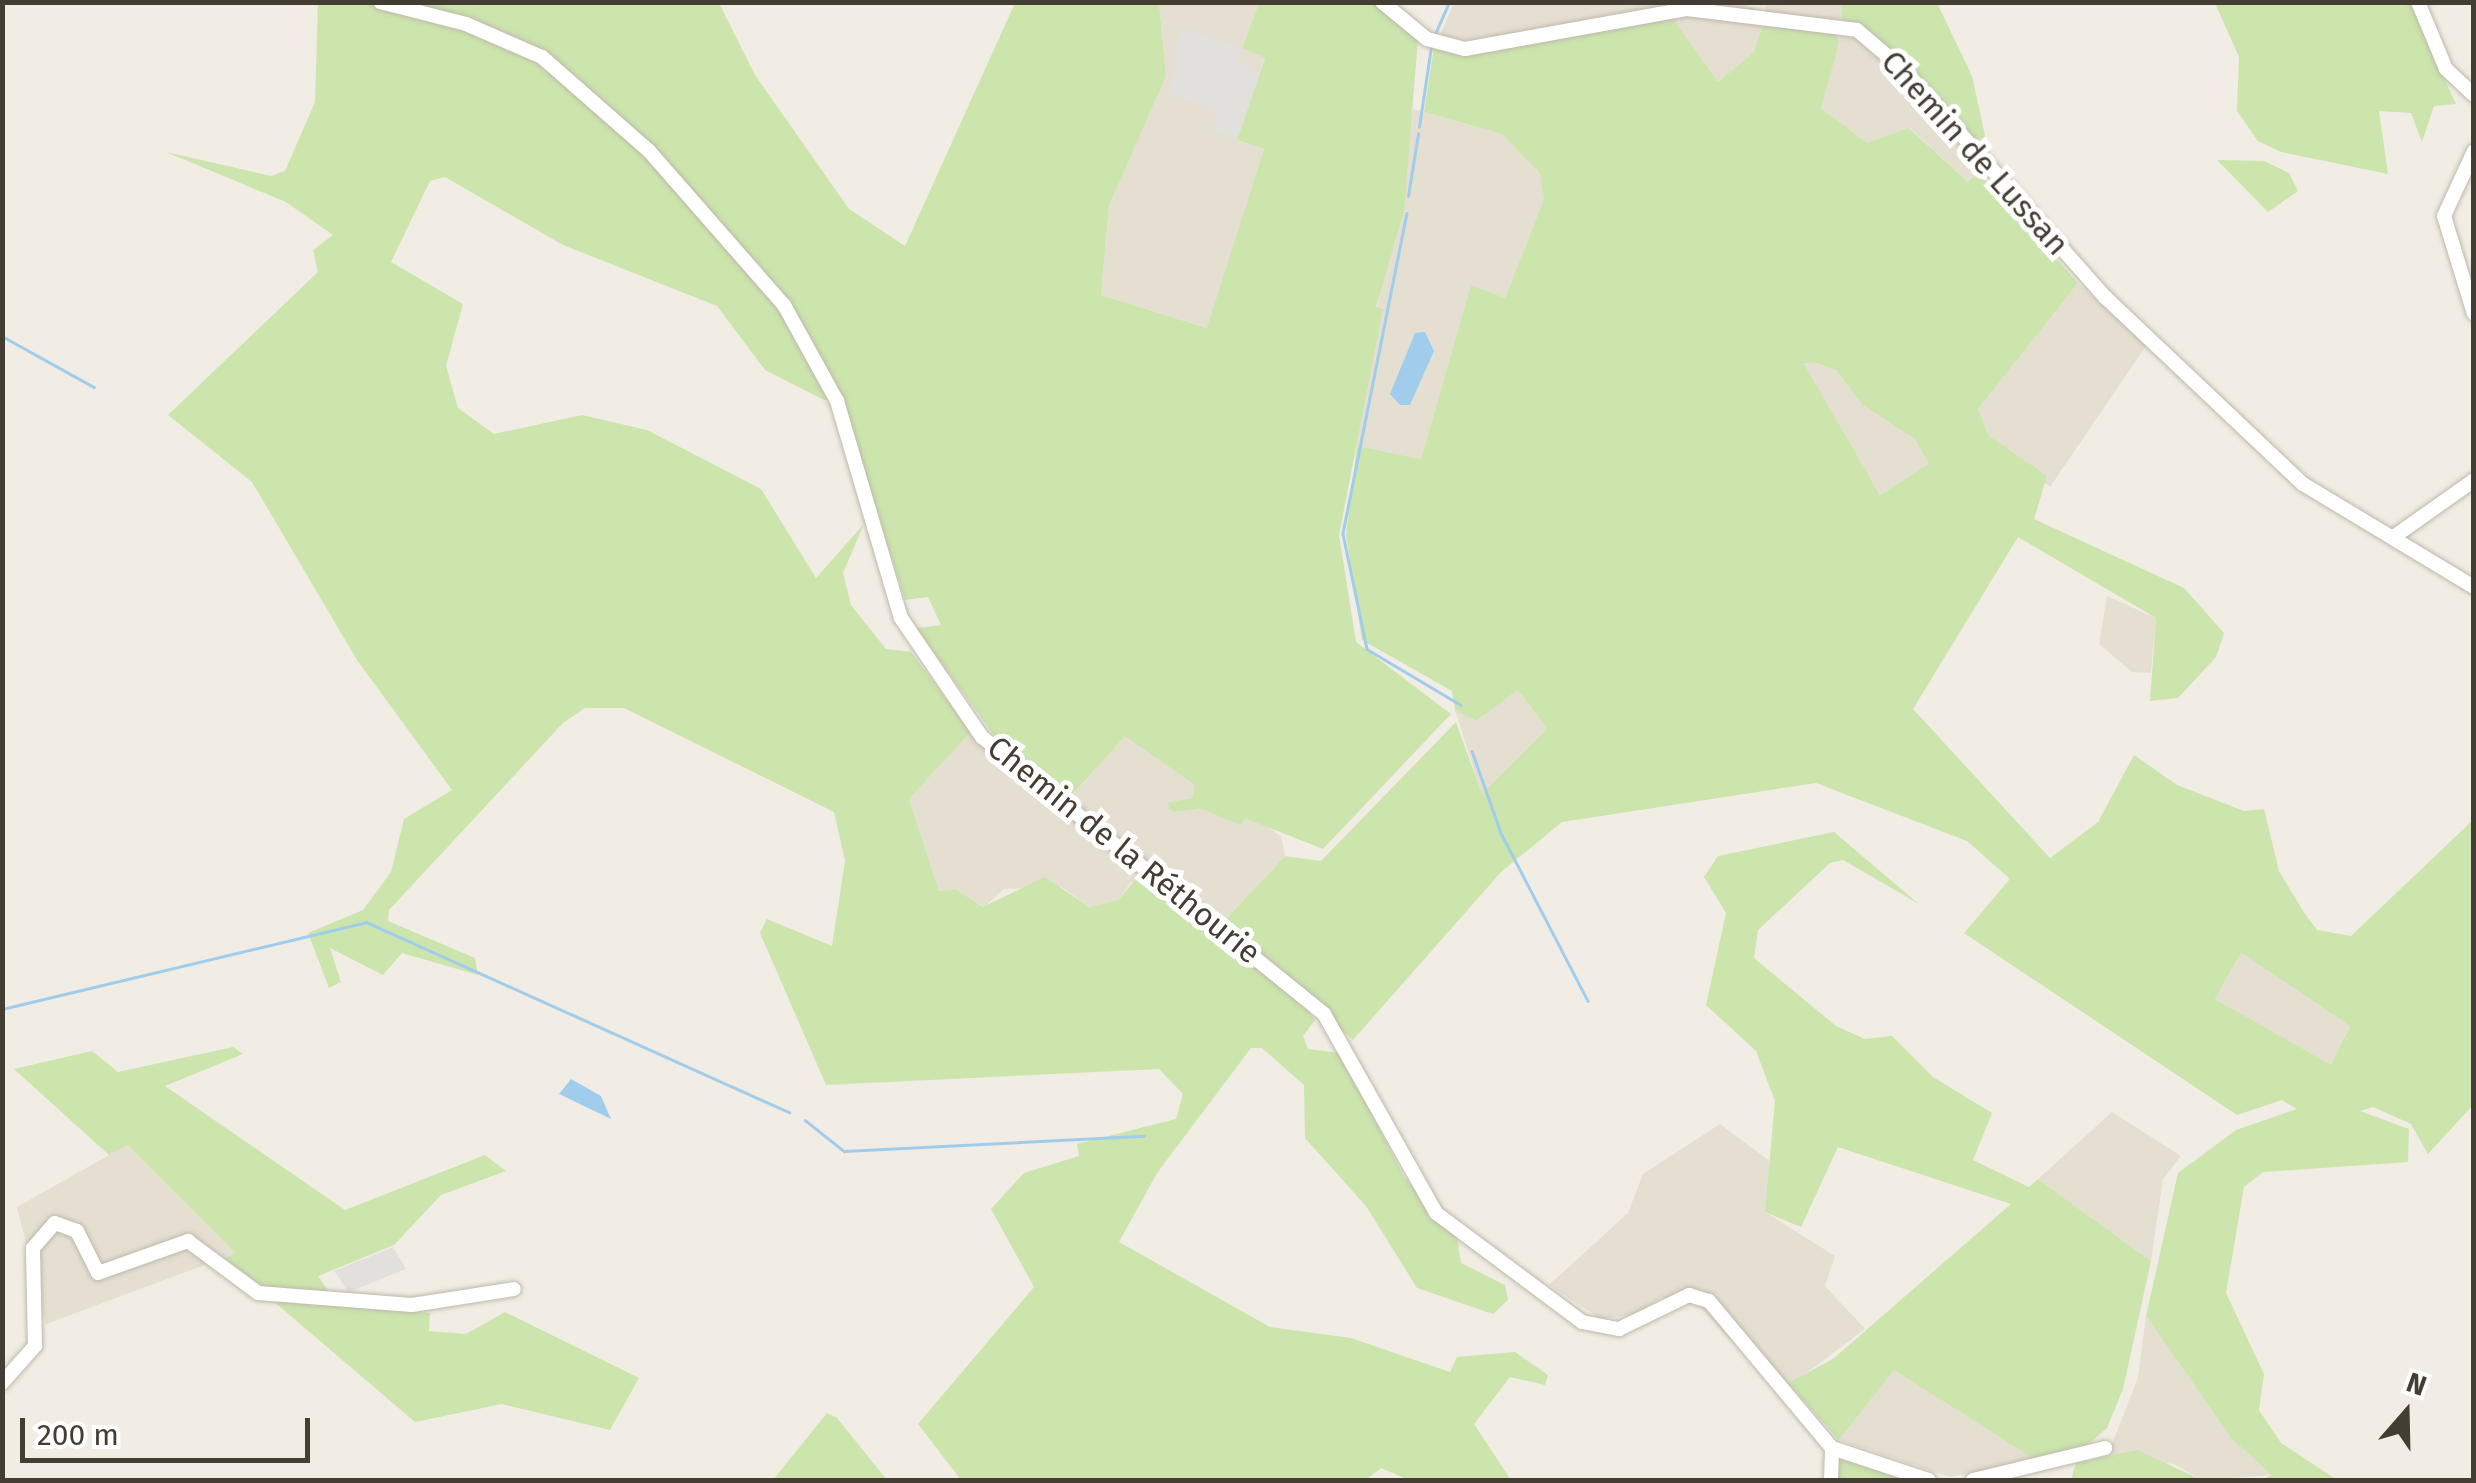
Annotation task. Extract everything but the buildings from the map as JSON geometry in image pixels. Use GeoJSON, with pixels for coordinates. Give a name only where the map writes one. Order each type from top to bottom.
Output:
{"type":"FeatureCollection","features":[{"type":"Feature","properties":{"kind":"street","name":"Chemin de la Réthourie"},"geometry":{"type":"LineString","coordinates":[[380,2],[466,24],[542,57],[650,151],[772,292],[814,348],[837,401],[902,618],[982,737],[1324,1014],[1436,1213],[1582,1322],[1619,1329],[1689,1295],[1708,1302],[1832,1448]]}},
{"type":"Feature","properties":{"kind":"street","name":"Chemin de Lussan"},"geometry":{"type":"LineString","coordinates":[[1382,2],[1427,38],[1465,49],[1687,9],[1857,30],[1906,71],[2105,297],[2303,484],[2474,587]]}},
{"type":"Feature","properties":{"kind":"street"},"geometry":{"type":"LineString","coordinates":[[2418,2],[2446,68],[2474,94]]}},
{"type":"Feature","properties":{"kind":"street"},"geometry":{"type":"LineString","coordinates":[[2474,150],[2444,216],[2474,314]]}},
{"type":"Feature","properties":{"kind":"street"},"geometry":{"type":"LineString","coordinates":[[2395,536],[2474,480]]}},
{"type":"Feature","properties":{"kind":"street"},"geometry":{"type":"LineString","coordinates":[[2,1384],[39,1332],[33,1248],[55,1223],[77,1231],[98,1273],[188,1241],[258,1292],[412,1305],[514,1289]]}},
{"type":"Feature","properties":{"kind":"street"},"geometry":{"type":"LineString","coordinates":[[1830,1480],[1832,1448],[1928,1480]]}},
{"type":"Feature","properties":{"kind":"street"},"geometry":{"type":"LineString","coordinates":[[1973,1480],[2105,1448]]}},
{"type":"Feature","properties":{"kind":"shaded area"},"geometry":{"type":"Polygon","coordinates":[[[1737,2],[1765,12],[1766,3],[1842,3],[1988,163],[1968,182],[1910,128],[1867,144],[1820,107],[1839,43],[1754,52],[1718,82],[1663,5],[1490,41],[1439,38],[1454,3],[1737,2]]]}},
{"type":"Feature","properties":{"kind":"shaded area"},"geometry":{"type":"Polygon","coordinates":[[[1159,3],[1259,3],[1242,48],[1265,57],[1237,140],[1264,149],[1208,328],[1101,295],[1109,206],[1166,76],[1159,3]]]}},
{"type":"Feature","properties":{"kind":"shaded area"},"geometry":{"type":"Polygon","coordinates":[[[1181,27],[1242,48],[1236,61],[1260,73],[1237,140],[1212,130],[1217,112],[1170,94],[1181,27]]]}},
{"type":"Feature","properties":{"kind":"shaded area"},"geometry":{"type":"Polygon","coordinates":[[[1413,109],[1502,134],[1541,173],[1544,199],[1505,298],[1471,286],[1421,459],[1352,445],[1413,109]]]}},
{"type":"Feature","properties":{"kind":"shaded area"},"geometry":{"type":"Polygon","coordinates":[[[2078,283],[2146,346],[2050,487],[1989,436],[1978,409],[2078,283]]]}},
{"type":"Feature","properties":{"kind":"shaded area"},"geometry":{"type":"Polygon","coordinates":[[[1811,362],[1836,370],[1915,439],[1930,464],[1880,495],[1804,365],[1811,362]]]}},
{"type":"Feature","properties":{"kind":"shaded area"},"geometry":{"type":"Polygon","coordinates":[[[2107,596],[2156,618],[2151,673],[2132,672],[2099,644],[2107,596]]]}},
{"type":"Feature","properties":{"kind":"shaded area"},"geometry":{"type":"Polygon","coordinates":[[[1518,690],[1547,729],[1482,795],[1455,710],[1476,721],[1518,690]]]}},
{"type":"Feature","properties":{"kind":"shaded area"},"geometry":{"type":"Polygon","coordinates":[[[971,732],[1061,809],[1125,735],[1281,836],[1285,856],[1214,931],[1131,882],[1118,900],[1089,907],[1062,887],[1004,889],[984,907],[956,889],[939,891],[909,799],[971,732]]]}},
{"type":"Feature","properties":{"kind":"shaded area"},"geometry":{"type":"Polygon","coordinates":[[[2241,951],[2350,1025],[2331,1066],[2215,999],[2241,951]]]}},
{"type":"Feature","properties":{"kind":"shaded area"},"geometry":{"type":"Polygon","coordinates":[[[2112,1112],[2181,1156],[2163,1179],[2151,1261],[2038,1179],[2112,1112]]]}},
{"type":"Feature","properties":{"kind":"shaded area"},"geometry":{"type":"Polygon","coordinates":[[[1720,1124],[1771,1162],[1765,1212],[1835,1256],[1825,1286],[1865,1329],[1780,1393],[1697,1304],[1661,1297],[1637,1314],[1601,1319],[1549,1285],[1628,1213],[1643,1174],[1720,1124]]]}},
{"type":"Feature","properties":{"kind":"shaded area"},"geometry":{"type":"Polygon","coordinates":[[[127,1145],[237,1253],[46,1324],[17,1207],[127,1145]]]}},
{"type":"Feature","properties":{"kind":"shaded area"},"geometry":{"type":"Polygon","coordinates":[[[393,1247],[406,1269],[349,1292],[334,1271],[393,1247]]]}},
{"type":"Feature","properties":{"kind":"shaded area"},"geometry":{"type":"Polygon","coordinates":[[[2146,1316],[2232,1439],[2273,1475],[2202,1480],[2174,1464],[2108,1455],[2138,1377],[2146,1316]]]}},
{"type":"Feature","properties":{"kind":"shaded area"},"geometry":{"type":"Polygon","coordinates":[[[1894,1370],[2036,1460],[1950,1477],[1839,1440],[1894,1370]]]}},
{"type":"Feature","properties":{"kind":"green space"},"geometry":{"type":"Polygon","coordinates":[[[318,3],[719,3],[755,75],[849,209],[905,246],[1015,3],[1159,3],[1166,76],[1109,206],[1101,295],[1207,328],[1264,149],[1237,140],[1265,58],[1242,48],[1259,3],[1373,3],[1418,39],[1404,211],[1376,307],[1383,309],[1339,535],[1356,642],[1451,714],[1323,849],[1245,818],[1240,825],[1200,808],[1173,812],[1167,803],[1192,798],[1195,785],[1125,736],[1066,802],[1015,764],[916,628],[941,625],[928,597],[905,600],[842,399],[824,400],[765,370],[717,306],[563,245],[445,177],[430,181],[391,262],[463,304],[446,366],[458,408],[494,434],[582,415],[647,430],[761,489],[816,578],[864,524],[843,573],[851,605],[886,649],[911,652],[971,732],[909,799],[939,891],[956,889],[983,907],[1045,877],[1089,907],[1118,900],[1143,871],[1303,1004],[1315,1020],[1303,1036],[1308,1049],[1341,1053],[1404,1177],[1457,1236],[1461,1263],[1505,1285],[1508,1300],[1493,1314],[1417,1288],[1366,1206],[1305,1138],[1304,1085],[1262,1048],[1251,1048],[1157,1173],[1119,1242],[1270,1327],[1351,1338],[1450,1372],[1457,1357],[1515,1352],[1548,1375],[1545,1385],[1510,1377],[1474,1424],[1511,1480],[1409,1480],[1381,1468],[1366,1480],[961,1480],[918,1424],[1034,1287],[991,1209],[1024,1173],[1079,1156],[1077,1144],[1176,1119],[1183,1094],[1159,1069],[826,1085],[760,933],[767,919],[832,946],[845,861],[834,812],[624,708],[585,708],[563,723],[389,910],[388,921],[475,958],[478,975],[402,953],[383,975],[330,948],[341,982],[329,988],[308,933],[363,910],[391,872],[404,819],[452,790],[357,660],[252,482],[168,415],[318,272],[313,250],[333,235],[286,202],[166,152],[271,176],[285,171],[315,102],[318,3]]]}},
{"type":"Feature","properties":{"kind":"green space"},"geometry":{"type":"Polygon","coordinates":[[[1842,3],[1937,3],[1972,76],[1990,159],[1908,65],[1842,20],[1842,3]]]}},
{"type":"Feature","properties":{"kind":"green space"},"geometry":{"type":"Polygon","coordinates":[[[2215,3],[2410,3],[2456,104],[2434,106],[2422,142],[2411,113],[2379,111],[2388,174],[2281,152],[2258,141],[2237,111],[2239,57],[2215,3]]]}},
{"type":"Feature","properties":{"kind":"green space"},"geometry":{"type":"Polygon","coordinates":[[[1669,13],[1718,82],[1754,52],[1763,25],[1834,28],[1839,43],[1821,108],[1867,143],[1909,128],[1968,182],[1978,172],[2078,283],[1978,409],[1989,436],[2047,476],[2034,519],[2184,588],[2224,633],[2216,657],[2178,698],[2150,701],[2156,618],[2018,537],[1913,709],[2050,858],[2098,822],[2134,755],[2177,785],[2244,811],[2264,809],[2279,871],[2303,911],[2317,930],[2351,936],[2473,820],[2473,1105],[2428,1154],[2411,1124],[2373,1107],[2360,1111],[2409,1129],[2408,1162],[2263,1172],[2244,1187],[2226,1293],[2264,1374],[2259,1410],[2281,1443],[2337,1480],[2260,1480],[2272,1475],[2232,1439],[2146,1316],[2178,1173],[2236,1130],[2297,1109],[2282,1100],[2237,1115],[1964,933],[2010,879],[1967,841],[1816,783],[1562,822],[1501,872],[1353,1040],[1221,924],[1285,856],[1321,861],[1456,722],[1482,794],[1547,729],[1518,690],[1476,721],[1455,710],[1452,691],[1362,640],[1346,535],[1357,446],[1421,459],[1471,285],[1505,298],[1544,199],[1540,173],[1502,134],[1424,112],[1434,47],[1488,52],[1669,13]],[[1812,362],[1804,364],[1880,495],[1929,464],[1915,439],[1862,404],[1836,370],[1812,362]],[[2241,952],[2215,999],[2331,1065],[2350,1026],[2241,952]]]}},
{"type":"Feature","properties":{"kind":"green space"},"geometry":{"type":"Polygon","coordinates":[[[2217,160],[2264,161],[2289,173],[2298,191],[2268,212],[2217,160]]]}},
{"type":"Feature","properties":{"kind":"green space"},"geometry":{"type":"Polygon","coordinates":[[[1834,832],[1919,904],[1843,860],[1830,863],[1758,930],[1754,958],[1836,1026],[1865,1039],[1892,1036],[1933,1077],[1992,1113],[1973,1160],[2029,1187],[2038,1179],[2151,1261],[2123,1389],[2107,1428],[2085,1447],[2036,1460],[1894,1370],[1839,1440],[1788,1383],[1833,1359],[2011,1204],[1838,1147],[1801,1227],[1765,1212],[1775,1101],[1756,1051],[1706,1005],[1726,913],[1704,877],[1718,856],[1834,832]]]}},
{"type":"Feature","properties":{"kind":"green space"},"geometry":{"type":"Polygon","coordinates":[[[233,1047],[243,1054],[165,1086],[345,1210],[485,1155],[506,1171],[441,1195],[394,1245],[318,1276],[331,1295],[265,1288],[224,1258],[236,1253],[127,1145],[109,1155],[14,1069],[92,1051],[118,1072],[233,1047]]]}},
{"type":"Feature","properties":{"kind":"green space"},"geometry":{"type":"Polygon","coordinates":[[[272,1300],[430,1313],[429,1331],[466,1334],[505,1312],[639,1378],[610,1430],[502,1404],[415,1422],[272,1300]]]}},
{"type":"Feature","properties":{"kind":"green space"},"geometry":{"type":"Polygon","coordinates":[[[827,1413],[837,1418],[887,1480],[773,1480],[827,1413]]]}},
{"type":"Feature","properties":{"kind":"green space"},"geometry":{"type":"Polygon","coordinates":[[[2137,1450],[2202,1480],[2071,1480],[2076,1463],[2137,1450]]]}},
{"type":"Feature","properties":{"kind":"green space"},"geometry":{"type":"Polygon","coordinates":[[[1840,1455],[1909,1480],[1835,1480],[1840,1455]]]}},
{"type":"Feature","properties":{"kind":"water"},"geometry":{"type":"Polygon","coordinates":[[[1425,332],[1434,351],[1410,405],[1400,405],[1390,394],[1415,333],[1425,332]]]}},
{"type":"Feature","properties":{"kind":"water"},"geometry":{"type":"Polygon","coordinates":[[[571,1079],[601,1096],[611,1119],[559,1094],[571,1079]]]}},
{"type":"Feature","properties":{"kind":"waterway"},"geometry":{"type":"LineString","coordinates":[[1434,36],[1449,2]]}},
{"type":"Feature","properties":{"kind":"waterway"},"geometry":{"type":"LineString","coordinates":[[1419,127],[1431,47]]}},
{"type":"Feature","properties":{"kind":"waterway"},"geometry":{"type":"LineString","coordinates":[[1408,196],[1418,134]]}},
{"type":"Feature","properties":{"kind":"waterway"},"geometry":{"type":"LineString","coordinates":[[1407,213],[1343,534],[1367,649],[1461,705]]}},
{"type":"Feature","properties":{"kind":"waterway"},"geometry":{"type":"LineString","coordinates":[[2,336],[94,387]]}},
{"type":"Feature","properties":{"kind":"waterway"},"geometry":{"type":"LineString","coordinates":[[1472,751],[1501,833],[1588,1001]]}},
{"type":"Feature","properties":{"kind":"waterway"},"geometry":{"type":"LineString","coordinates":[[2,1009],[366,922],[789,1112]]}},
{"type":"Feature","properties":{"kind":"waterway"},"geometry":{"type":"LineString","coordinates":[[805,1120],[844,1151],[1144,1136]]}}]}
